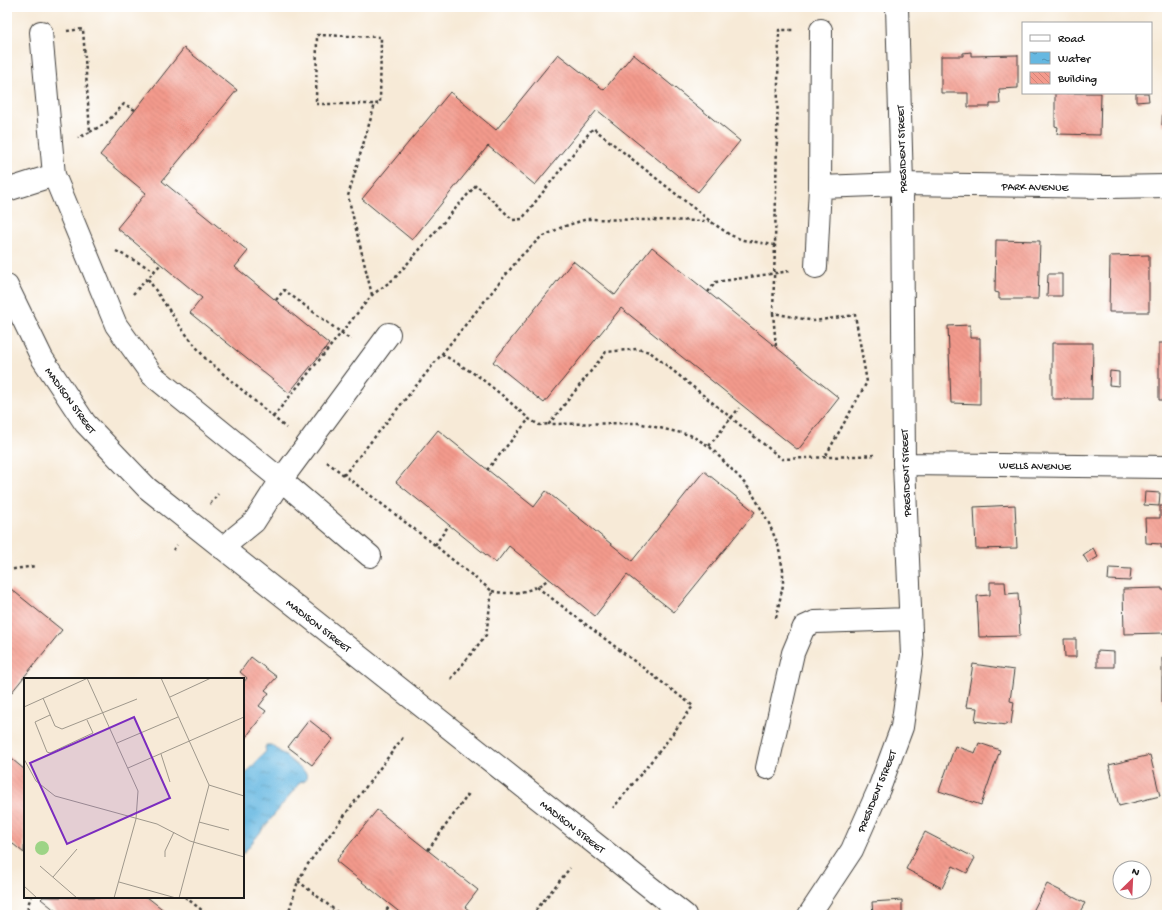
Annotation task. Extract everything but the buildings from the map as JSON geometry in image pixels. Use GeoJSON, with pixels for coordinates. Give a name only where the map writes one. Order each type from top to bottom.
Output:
{"type":"FeatureCollection","features":[{"type":"Feature","properties":{"kind":"street","name":"PRESIDENT STREET"},"geometry":{"type":"LineString","coordinates":[[810,915],[852,850],[879,789],[902,727],[912,655],[904,464],[902,184],[896,7]]}},
{"type":"Feature","properties":{"kind":"street"},"geometry":{"type":"LineString","coordinates":[[816,267],[820,187],[821,30]]}},
{"type":"Feature","properties":{"kind":"street"},"geometry":{"type":"LineString","coordinates":[[41,32],[54,175],[116,325],[152,375],[281,480],[370,556]]}},
{"type":"Feature","properties":{"kind":"street"},"geometry":{"type":"LineString","coordinates":[[7,190],[54,175]]}},
{"type":"Feature","properties":{"kind":"street","name":"PARK AVENUE"},"geometry":{"type":"LineString","coordinates":[[820,187],[902,184],[1100,187],[1167,186]]}},
{"type":"Feature","properties":{"kind":"street","name":"MADISON STREET"},"geometry":{"type":"LineString","coordinates":[[7,286],[42,358],[85,423],[147,488],[685,915]]}},
{"type":"Feature","properties":{"kind":"street"},"geometry":{"type":"LineString","coordinates":[[222,548],[254,522],[281,480],[389,334]]}},
{"type":"Feature","properties":{"kind":"street","name":"WELLS AVENUE"},"geometry":{"type":"LineString","coordinates":[[904,464],[1167,467]]}},
{"type":"Feature","properties":{"kind":"street"},"geometry":{"type":"LineString","coordinates":[[767,768],[793,653],[804,627],[815,622],[910,619]]}},
{"type":"Feature","properties":{"kind":"path"},"geometry":{"type":"LineString","coordinates":[[83,30],[90,132]]}},
{"type":"Feature","properties":{"kind":"path"},"geometry":{"type":"LineString","coordinates":[[776,347],[773,313],[779,30]]}},
{"type":"Feature","properties":{"kind":"path"},"geometry":{"type":"LineString","coordinates":[[317,35],[381,36],[380,104],[375,104],[316,104],[317,35]]}},
{"type":"Feature","properties":{"kind":"path"},"geometry":{"type":"LineString","coordinates":[[76,138],[106,123],[124,104],[135,110]]}},
{"type":"Feature","properties":{"kind":"path"},"geometry":{"type":"LineString","coordinates":[[372,295],[348,196],[375,104]]}},
{"type":"Feature","properties":{"kind":"path"},"geometry":{"type":"LineString","coordinates":[[273,417],[372,295],[394,279],[476,185],[512,220],[522,219],[593,128],[710,221],[730,235],[743,240],[775,245]]}},
{"type":"Feature","properties":{"kind":"path"},"geometry":{"type":"LineString","coordinates":[[344,475],[521,256],[540,238],[562,227],[587,220],[710,221]]}},
{"type":"Feature","properties":{"kind":"path"},"geometry":{"type":"LineString","coordinates":[[110,248],[155,271]]}},
{"type":"Feature","properties":{"kind":"path"},"geometry":{"type":"LineString","coordinates":[[129,299],[161,264]]}},
{"type":"Feature","properties":{"kind":"path"},"geometry":{"type":"LineString","coordinates":[[708,292],[716,282],[774,273]]}},
{"type":"Feature","properties":{"kind":"path"},"geometry":{"type":"LineString","coordinates":[[148,279],[178,324],[205,358],[307,446],[435,544],[492,591],[504,594],[516,594],[537,587],[549,579]]}},
{"type":"Feature","properties":{"kind":"path"},"geometry":{"type":"LineString","coordinates":[[276,300],[284,290],[341,333]]}},
{"type":"Feature","properties":{"kind":"path"},"geometry":{"type":"LineString","coordinates":[[773,313],[814,320],[855,315],[867,382],[825,458]]}},
{"type":"Feature","properties":{"kind":"path"},"geometry":{"type":"LineString","coordinates":[[548,424],[606,352],[637,349],[650,352],[782,459],[878,456]]}},
{"type":"Feature","properties":{"kind":"path"},"geometry":{"type":"LineString","coordinates":[[442,354],[478,376],[529,419],[539,425],[638,423],[690,434],[709,446],[751,491],[768,521],[778,545],[783,570],[783,585],[775,623]]}},
{"type":"Feature","properties":{"kind":"path"},"geometry":{"type":"LineString","coordinates":[[709,446],[739,408]]}},
{"type":"Feature","properties":{"kind":"path"},"geometry":{"type":"LineString","coordinates":[[487,470],[529,419]]}},
{"type":"Feature","properties":{"kind":"path"},"geometry":{"type":"LineString","coordinates":[[209,506],[218,494]]}},
{"type":"Feature","properties":{"kind":"path"},"geometry":{"type":"LineString","coordinates":[[435,544],[449,525]]}},
{"type":"Feature","properties":{"kind":"path"},"geometry":{"type":"LineString","coordinates":[[7,570],[36,566]]}},
{"type":"Feature","properties":{"kind":"path"},"geometry":{"type":"LineString","coordinates":[[537,587],[693,706],[662,748],[613,808]]}},
{"type":"Feature","properties":{"kind":"path"},"geometry":{"type":"LineString","coordinates":[[451,679],[486,635],[492,591]]}},
{"type":"Feature","properties":{"kind":"path"},"geometry":{"type":"LineString","coordinates":[[288,915],[298,881],[308,864],[404,736]]}},
{"type":"Feature","properties":{"kind":"path"},"geometry":{"type":"LineString","coordinates":[[428,850],[470,792]]}},
{"type":"Feature","properties":{"kind":"path"},"geometry":{"type":"LineString","coordinates":[[532,915],[570,868]]}},
{"type":"Feature","properties":{"kind":"path"},"geometry":{"type":"LineString","coordinates":[[298,881],[341,915]]}},
{"type":"Feature","properties":{"kind":"path"},"geometry":{"type":"LineString","coordinates":[[27,915],[28,904],[31,898]]}},
{"type":"Feature","properties":{"kind":"path"},"geometry":{"type":"LineString","coordinates":[[186,898],[208,915]]}},
{"type":"Feature","properties":{"kind":"path"},"geometry":{"type":"LineString","coordinates":[[380,915],[384,914],[390,905]]}},
{"type":"Feature","properties":{"kind":"water"},"geometry":{"type":"Polygon","coordinates":[[[266,745],[272,745],[306,773],[307,778],[304,782],[301,781],[244,853],[244,776],[266,751],[266,745]]]}}]}
